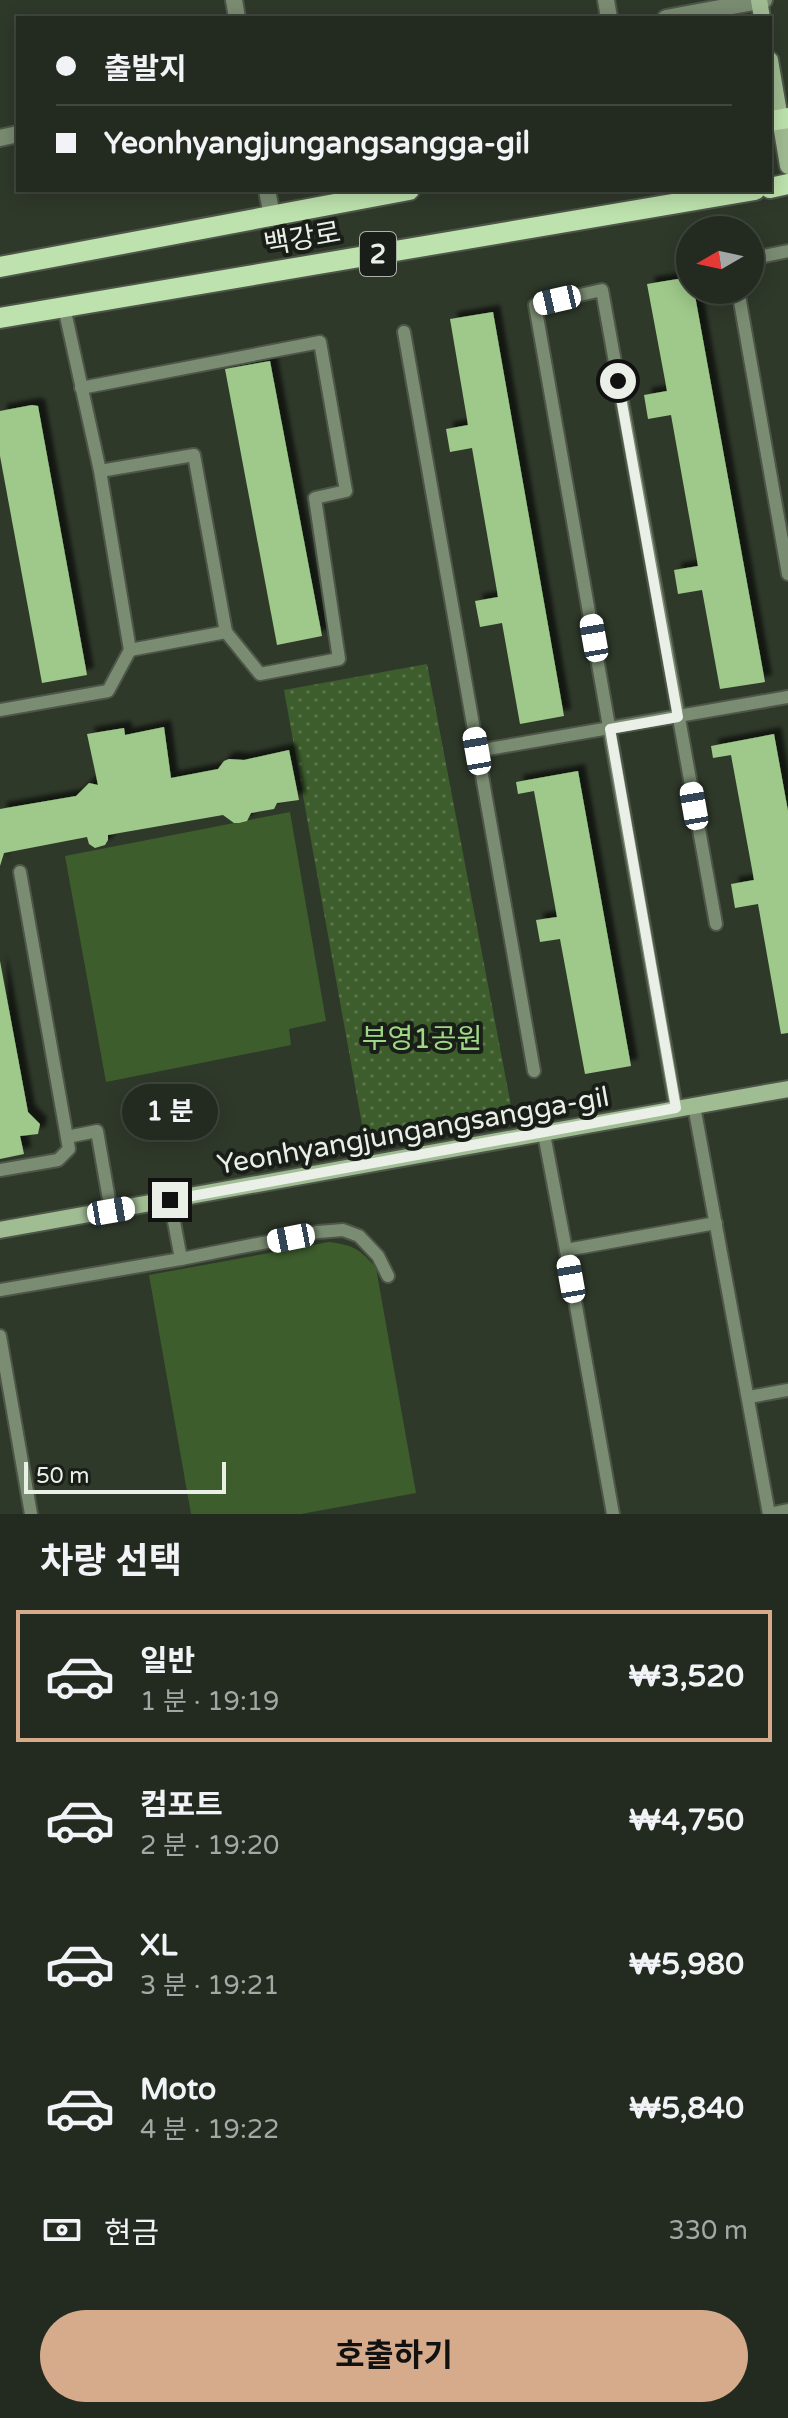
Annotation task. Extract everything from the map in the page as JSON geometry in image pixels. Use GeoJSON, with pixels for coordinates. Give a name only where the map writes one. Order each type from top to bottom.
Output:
{"type":"FeatureCollection","features":[{"type":"Feature","properties":{"kind":"main road","name":"백강로"},"geometry":{"type":"LineString","coordinates":[[0,267],[398,192]]}},
{"type":"Feature","properties":{"kind":"main road","name":"백강로"},"geometry":{"type":"LineString","coordinates":[[0,318],[743,192]]}},
{"type":"Feature","properties":{"kind":"street"},"geometry":{"type":"LineString","coordinates":[[677,16],[761,0]]}},
{"type":"Feature","properties":{"kind":"street"},"geometry":{"type":"LineString","coordinates":[[772,72],[788,166]]}},
{"type":"Feature","properties":{"kind":"street"},"geometry":{"type":"LineString","coordinates":[[267,192],[272,216]]}},
{"type":"Feature","properties":{"kind":"street","name":"Yeonhyangjungangsangga-gil"},"geometry":{"type":"LineString","coordinates":[[0,1230],[788,1089]]}},
{"type":"Feature","properties":{"kind":"lane"},"geometry":{"type":"LineString","coordinates":[[764,256],[788,251]]}},
{"type":"Feature","properties":{"kind":"lane"},"geometry":{"type":"LineString","coordinates":[[676,1108],[535,305],[602,290],[716,924]]}},
{"type":"Feature","properties":{"kind":"lane"},"geometry":{"type":"LineString","coordinates":[[740,304],[788,574]]}},
{"type":"Feature","properties":{"kind":"lane"},"geometry":{"type":"LineString","coordinates":[[0,710],[108,691],[130,650],[100,471],[64,307]]}},
{"type":"Feature","properties":{"kind":"lane"},"geometry":{"type":"LineString","coordinates":[[404,332],[534,1071]]}},
{"type":"Feature","properties":{"kind":"lane"},"geometry":{"type":"LineString","coordinates":[[81,388],[320,342],[346,491],[315,498],[339,659],[260,674],[226,632],[194,455],[100,471]]}},
{"type":"Feature","properties":{"kind":"lane"},"geometry":{"type":"LineString","coordinates":[[130,650],[226,632]]}},
{"type":"Feature","properties":{"kind":"lane"},"geometry":{"type":"LineString","coordinates":[[477,751],[788,697]]}},
{"type":"Feature","properties":{"kind":"lane"},"geometry":{"type":"LineString","coordinates":[[0,1170],[58,1160],[69,1149],[20,872]]}},
{"type":"Feature","properties":{"kind":"lane"},"geometry":{"type":"LineString","coordinates":[[694,1106],[769,1514],[788,1510]]}},
{"type":"Feature","properties":{"kind":"lane"},"geometry":{"type":"LineString","coordinates":[[67,1137],[97,1131],[111,1211]]}},
{"type":"Feature","properties":{"kind":"lane"},"geometry":{"type":"LineString","coordinates":[[544,1134],[613,1514]]}},
{"type":"Feature","properties":{"kind":"lane"},"geometry":{"type":"LineString","coordinates":[[170,1200],[181,1259]]}},
{"type":"Feature","properties":{"kind":"lane"},"geometry":{"type":"LineString","coordinates":[[566,1250],[716,1223]]}},
{"type":"Feature","properties":{"kind":"lane"},"geometry":{"type":"LineString","coordinates":[[0,1290],[343,1230],[359,1236],[378,1256],[388,1276]]}},
{"type":"Feature","properties":{"kind":"lane"},"geometry":{"type":"LineString","coordinates":[[0,1336],[31,1514]]}},
{"type":"Feature","properties":{"kind":"lane"},"geometry":{"type":"LineString","coordinates":[[749,1397],[788,1390]]}},
{"type":"Feature","properties":{"kind":"green space","name":"부영1공원"},"geometry":{"type":"Polygon","coordinates":[[[427,664],[512,1111],[365,1141],[284,690],[427,664]]]}},
{"type":"Feature","properties":{"kind":"green space"},"geometry":{"type":"Polygon","coordinates":[[[290,812],[326,1021],[289,1029],[291,1045],[106,1082],[65,856],[290,812]]]}},
{"type":"Feature","properties":{"kind":"green space"},"geometry":{"type":"Polygon","coordinates":[[[329,1242],[356,1249],[376,1268],[416,1493],[301,1514],[191,1514],[149,1275],[329,1242]]]}},
{"type":"Feature","properties":{"kind":"building"},"geometry":{"type":"Polygon","coordinates":[[[676,279],[676,304],[697,304],[765,682],[720,689],[702,590],[678,594],[674,570],[698,566],[671,415],[648,419],[644,395],[667,391],[647,284],[676,279]]]}},
{"type":"Feature","properties":{"kind":"building"},"geometry":{"type":"Polygon","coordinates":[[[493,312],[564,716],[520,724],[502,623],[480,627],[475,601],[498,597],[472,448],[450,452],[446,429],[468,425],[450,319],[493,312]]]}},
{"type":"Feature","properties":{"kind":"building"},"geometry":{"type":"Polygon","coordinates":[[[270,361],[322,636],[277,645],[225,369],[270,361]]]}},
{"type":"Feature","properties":{"kind":"building"},"geometry":{"type":"Polygon","coordinates":[[[38,406],[87,675],[42,683],[0,456],[0,411],[38,406]]]}},
{"type":"Feature","properties":{"kind":"building"},"geometry":{"type":"Polygon","coordinates":[[[164,727],[171,778],[218,769],[229,759],[244,760],[289,750],[299,800],[277,803],[274,809],[251,813],[247,821],[239,823],[223,815],[108,835],[105,845],[95,848],[89,844],[87,837],[4,853],[0,866],[0,809],[76,796],[89,783],[98,785],[87,734],[124,728],[125,735],[164,727]]]}},
{"type":"Feature","properties":{"kind":"building"},"geometry":{"type":"Polygon","coordinates":[[[774,734],[788,811],[788,1033],[781,1034],[758,904],[735,908],[731,884],[754,880],[731,755],[713,758],[711,746],[774,734]]]}},
{"type":"Feature","properties":{"kind":"building"},"geometry":{"type":"Polygon","coordinates":[[[578,771],[631,1066],[585,1074],[560,939],[540,942],[536,920],[557,917],[534,791],[518,794],[516,782],[578,771]]]}},
{"type":"Feature","properties":{"kind":"building"},"geometry":{"type":"Polygon","coordinates":[[[0,961],[28,1112],[40,1124],[38,1134],[20,1136],[24,1154],[0,1159],[0,961]]]}},
{"type":"Feature","properties":{"kind":"route"},"geometry":{"type":"LineString","coordinates":[[170,1200],[676,1108],[610,729],[678,717],[618,381]]}}]}
